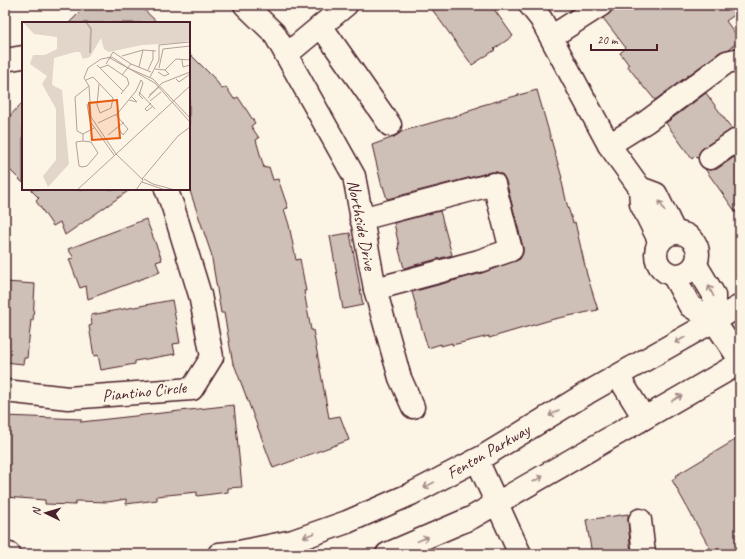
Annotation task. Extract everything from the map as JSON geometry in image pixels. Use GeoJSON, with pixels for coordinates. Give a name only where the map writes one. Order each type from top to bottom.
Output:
{"type":"FeatureCollection","features":[{"type":"Feature","properties":{"kind":"street","name":"Northside Drive"},"geometry":{"type":"LineString","coordinates":[[245,5],[274,33],[354,176],[375,289],[400,378],[413,407]]}},
{"type":"Feature","properties":{"kind":"street"},"geometry":{"type":"LineString","coordinates":[[286,55],[346,5]]}},
{"type":"Feature","properties":{"kind":"street"},"geometry":{"type":"LineString","coordinates":[[530,5],[541,19],[609,145],[640,188],[641,204],[667,238]]}},
{"type":"Feature","properties":{"kind":"street"},"geometry":{"type":"LineString","coordinates":[[551,37],[601,5]]}},
{"type":"Feature","properties":{"kind":"street"},"geometry":{"type":"LineString","coordinates":[[321,26],[390,125]]}},
{"type":"Feature","properties":{"kind":"street"},"geometry":{"type":"LineString","coordinates":[[5,60],[22,57]]}},
{"type":"Feature","properties":{"kind":"street"},"geometry":{"type":"LineString","coordinates":[[609,145],[646,122],[727,62],[740,59]]}},
{"type":"Feature","properties":{"kind":"street"},"geometry":{"type":"LineString","coordinates":[[710,158],[740,138]]}},
{"type":"Feature","properties":{"kind":"street"},"geometry":{"type":"LineString","coordinates":[[362,219],[494,184],[511,250],[479,261],[375,289]]}},
{"type":"Feature","properties":{"kind":"street","name":"Piantino Circle"},"geometry":{"type":"LineString","coordinates":[[5,391],[68,398],[192,389],[212,358],[200,295],[166,190]]}},
{"type":"Feature","properties":{"kind":"street"},"geometry":{"type":"LineString","coordinates":[[686,234],[692,238],[699,251],[696,265],[692,270],[680,276],[666,273],[658,262],[656,255],[657,248],[667,238],[686,234]]}},
{"type":"Feature","properties":{"kind":"street"},"geometry":{"type":"LineString","coordinates":[[696,265],[714,295],[714,321]]}},
{"type":"Feature","properties":{"kind":"street"},"geometry":{"type":"LineString","coordinates":[[387,554],[471,518],[740,361],[714,321],[690,306],[673,275]]}},
{"type":"Feature","properties":{"kind":"street","name":"Fenton Parkway"},"geometry":{"type":"LineString","coordinates":[[219,554],[239,552],[293,541],[347,522],[411,494],[477,460],[618,376],[740,306]]}},
{"type":"Feature","properties":{"kind":"street"},"geometry":{"type":"LineString","coordinates":[[618,376],[644,418]]}},
{"type":"Feature","properties":{"kind":"street"},"geometry":{"type":"LineString","coordinates":[[477,460],[520,554]]}},
{"type":"Feature","properties":{"kind":"street"},"geometry":{"type":"LineString","coordinates":[[640,520],[644,554]]}},
{"type":"Feature","properties":{"kind":"street"},"geometry":{"type":"LineString","coordinates":[[5,553],[9,554]]}},
{"type":"Feature","properties":{"kind":"building"},"geometry":{"type":"Polygon","coordinates":[[[87,5],[139,5],[157,22],[70,22],[87,5]]]}},
{"type":"Feature","properties":{"kind":"building"},"geometry":{"type":"Polygon","coordinates":[[[429,5],[491,5],[513,36],[472,65],[429,5]]]}},
{"type":"Feature","properties":{"kind":"building"},"geometry":{"type":"Polygon","coordinates":[[[613,5],[740,5],[740,11],[726,21],[740,40],[729,49],[720,52],[655,100],[627,65],[629,65],[620,53],[626,48],[603,18],[612,11],[613,5]]]}},
{"type":"Feature","properties":{"kind":"building"},"geometry":{"type":"Polygon","coordinates":[[[190,54],[214,78],[222,89],[226,87],[234,99],[238,97],[255,123],[251,126],[259,138],[256,140],[264,168],[269,167],[273,180],[278,179],[288,208],[284,209],[289,225],[296,260],[300,259],[311,330],[313,330],[329,418],[340,416],[349,440],[273,468],[233,364],[224,313],[221,313],[211,253],[190,190],[190,54]]]}},
{"type":"Feature","properties":{"kind":"building"},"geometry":{"type":"Polygon","coordinates":[[[537,90],[562,178],[567,204],[573,223],[575,222],[587,275],[598,310],[554,319],[489,338],[489,336],[452,345],[452,343],[441,346],[441,344],[428,348],[412,292],[482,273],[520,259],[523,253],[523,247],[506,181],[503,175],[497,172],[491,172],[387,199],[383,186],[382,187],[372,145],[394,137],[403,131],[469,112],[469,110],[479,106],[537,90]]]}},
{"type":"Feature","properties":{"kind":"building"},"geometry":{"type":"Polygon","coordinates":[[[706,93],[732,129],[703,148],[699,153],[698,159],[695,156],[692,159],[666,123],[706,93]]]}},
{"type":"Feature","properties":{"kind":"building"},"geometry":{"type":"Polygon","coordinates":[[[22,103],[22,182],[5,165],[5,121],[22,103]]]}},
{"type":"Feature","properties":{"kind":"building"},"geometry":{"type":"Polygon","coordinates":[[[740,153],[740,218],[705,169],[717,169],[740,153]]]}},
{"type":"Feature","properties":{"kind":"building"},"geometry":{"type":"Polygon","coordinates":[[[31,190],[130,190],[65,235],[60,222],[53,226],[36,201],[39,198],[31,190]]]}},
{"type":"Feature","properties":{"kind":"building"},"geometry":{"type":"Polygon","coordinates":[[[440,211],[452,255],[404,268],[394,223],[440,211]]]}},
{"type":"Feature","properties":{"kind":"building"},"geometry":{"type":"Polygon","coordinates":[[[146,219],[162,260],[156,262],[160,272],[88,299],[86,286],[80,288],[69,259],[74,258],[68,249],[146,219]]]}},
{"type":"Feature","properties":{"kind":"building"},"geometry":{"type":"Polygon","coordinates":[[[350,233],[363,305],[343,309],[330,236],[350,233]]]}},
{"type":"Feature","properties":{"kind":"building"},"geometry":{"type":"Polygon","coordinates":[[[5,282],[35,284],[33,321],[31,320],[27,358],[24,358],[23,364],[5,362],[5,282]]]}},
{"type":"Feature","properties":{"kind":"building"},"geometry":{"type":"Polygon","coordinates":[[[172,300],[180,343],[173,344],[175,354],[135,361],[135,364],[101,370],[98,355],[94,356],[89,326],[92,325],[91,315],[172,300]]]}},
{"type":"Feature","properties":{"kind":"building"},"geometry":{"type":"Polygon","coordinates":[[[234,405],[242,487],[228,488],[228,492],[197,496],[197,492],[157,496],[157,500],[126,504],[126,499],[108,502],[76,501],[75,505],[45,504],[45,500],[5,497],[5,416],[81,419],[81,422],[234,405]]]}},
{"type":"Feature","properties":{"kind":"building"},"geometry":{"type":"Polygon","coordinates":[[[740,437],[740,554],[713,554],[672,480],[676,478],[675,476],[740,437]]]}},
{"type":"Feature","properties":{"kind":"building"},"geometry":{"type":"Polygon","coordinates":[[[628,514],[631,554],[592,554],[586,520],[628,514]]]}}]}
